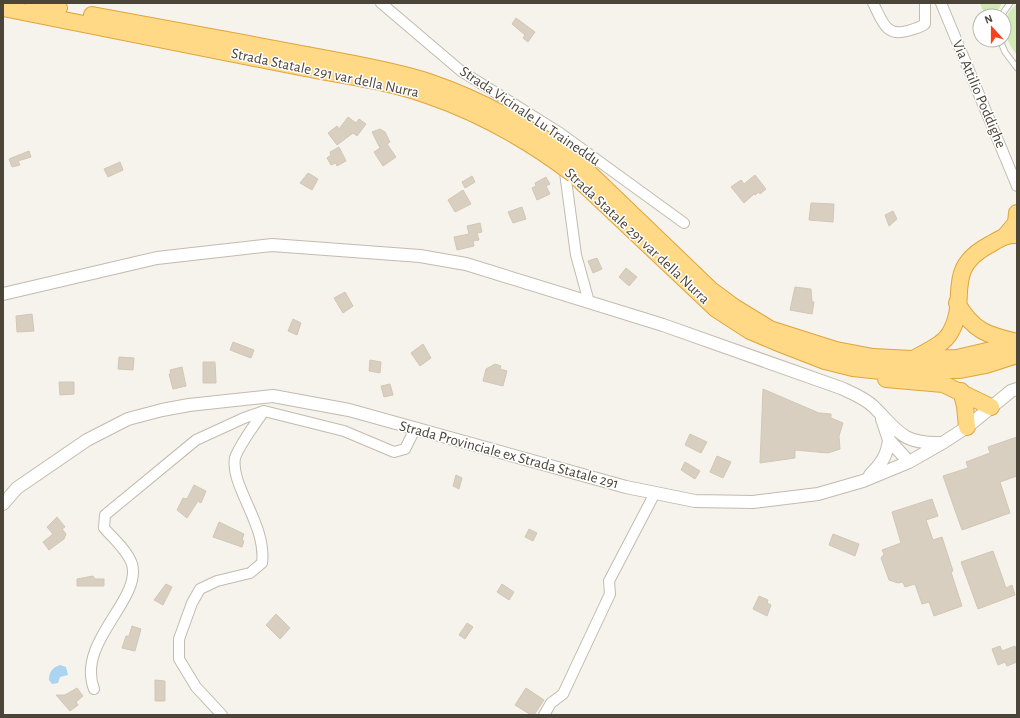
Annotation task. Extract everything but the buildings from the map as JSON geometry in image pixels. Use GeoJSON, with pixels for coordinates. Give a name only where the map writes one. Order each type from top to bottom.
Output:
{"type":"FeatureCollection","features":[{"type":"Feature","properties":{"kind":"highway","name":"Strada Statale 291 var della Nurra"},"geometry":{"type":"LineString","coordinates":[[34,3],[306,61],[372,81],[425,94],[467,110],[502,127],[577,170],[711,290],[740,311],[770,329],[836,350],[873,357],[912,359],[957,358],[1017,343]]}},
{"type":"Feature","properties":{"kind":"highway","name":"Strada Statale 291 var della Nurra"},"geometry":{"type":"LineString","coordinates":[[3,8],[306,61]]}},
{"type":"Feature","properties":{"kind":"highway","name":"Strada Statale 291 var della Nurra"},"geometry":{"type":"LineString","coordinates":[[577,170],[716,309],[750,331],[776,342],[825,361],[852,368],[881,371],[960,370],[986,365],[1017,355]]}},
{"type":"Feature","properties":{"kind":"highway"},"geometry":{"type":"LineString","coordinates":[[912,359],[936,347],[949,334],[956,321],[959,280],[967,262],[979,250],[989,245],[1007,243],[1013,238],[1017,214]]}},
{"type":"Feature","properties":{"kind":"highway"},"geometry":{"type":"LineString","coordinates":[[957,303],[965,317],[977,328],[990,335],[1017,343]]}},
{"type":"Feature","properties":{"kind":"highway"},"geometry":{"type":"LineString","coordinates":[[852,368],[876,378],[917,384],[943,384],[961,391],[991,407]]}},
{"type":"Feature","properties":{"kind":"highway"},"geometry":{"type":"LineString","coordinates":[[961,391],[965,406],[967,427]]}},
{"type":"Feature","properties":{"kind":"street","name":"Strada Vicinale Lu Traineddu"},"geometry":{"type":"LineString","coordinates":[[382,3],[461,71],[560,133],[684,223]]}},
{"type":"Feature","properties":{"kind":"street"},"geometry":{"type":"LineString","coordinates":[[873,3],[886,28],[892,32],[900,33],[920,28],[925,24],[925,3]]}},
{"type":"Feature","properties":{"kind":"street","name":"Via Attilio Poddighe"},"geometry":{"type":"LineString","coordinates":[[941,3],[1017,186]]}},
{"type":"Feature","properties":{"kind":"street"},"geometry":{"type":"LineString","coordinates":[[560,133],[569,212],[576,255],[589,302]]}},
{"type":"Feature","properties":{"kind":"street"},"geometry":{"type":"LineString","coordinates":[[3,294],[157,258],[272,245],[420,256],[466,264],[663,325],[841,388],[868,402],[881,416],[892,435],[906,446],[908,462]]}},
{"type":"Feature","properties":{"kind":"street","name":"Strada Provinciale ex Strada Statale 291"},"geometry":{"type":"LineString","coordinates":[[3,504],[17,488],[87,440],[128,420],[162,410],[273,396],[349,410],[626,487],[695,501],[753,502],[818,494],[863,482],[908,462],[944,442],[967,427],[1011,391],[1017,389]]}},
{"type":"Feature","properties":{"kind":"street"},"geometry":{"type":"LineString","coordinates":[[94,689],[90,678],[94,650],[126,595],[133,574],[131,563],[124,550],[104,528],[105,515],[196,440],[244,418],[264,411],[344,431],[394,452],[405,449],[415,429]]}},
{"type":"Feature","properties":{"kind":"street"},"geometry":{"type":"LineString","coordinates":[[222,715],[196,687],[179,659],[178,639],[192,603],[200,589],[217,581],[250,573],[262,563],[264,552],[256,523],[235,471],[236,456],[264,411]]}},
{"type":"Feature","properties":{"kind":"street"},"geometry":{"type":"LineString","coordinates":[[892,435],[914,441],[930,443],[944,442]]}},
{"type":"Feature","properties":{"kind":"street"},"geometry":{"type":"LineString","coordinates":[[863,482],[882,464],[888,452],[892,435]]}},
{"type":"Feature","properties":{"kind":"street"},"geometry":{"type":"LineString","coordinates":[[544,715],[551,703],[563,694],[610,594],[609,581],[655,493]]}},
{"type":"Feature","properties":{"kind":"lane"},"geometry":{"type":"LineString","coordinates":[[1003,48],[1017,68]]}},
{"type":"Feature","properties":{"kind":"green space"},"geometry":{"type":"Polygon","coordinates":[[[980,3],[1002,3],[999,8],[982,8],[980,3]]]}},
{"type":"Feature","properties":{"kind":"green space"},"geometry":{"type":"Polygon","coordinates":[[[1017,4],[1017,55],[1012,48],[1012,8],[1017,4]]]}},
{"type":"Feature","properties":{"kind":"water"},"geometry":{"type":"Polygon","coordinates":[[[60,665],[66,667],[68,675],[60,677],[58,683],[52,684],[49,680],[51,672],[55,667],[60,665]]]}}]}
